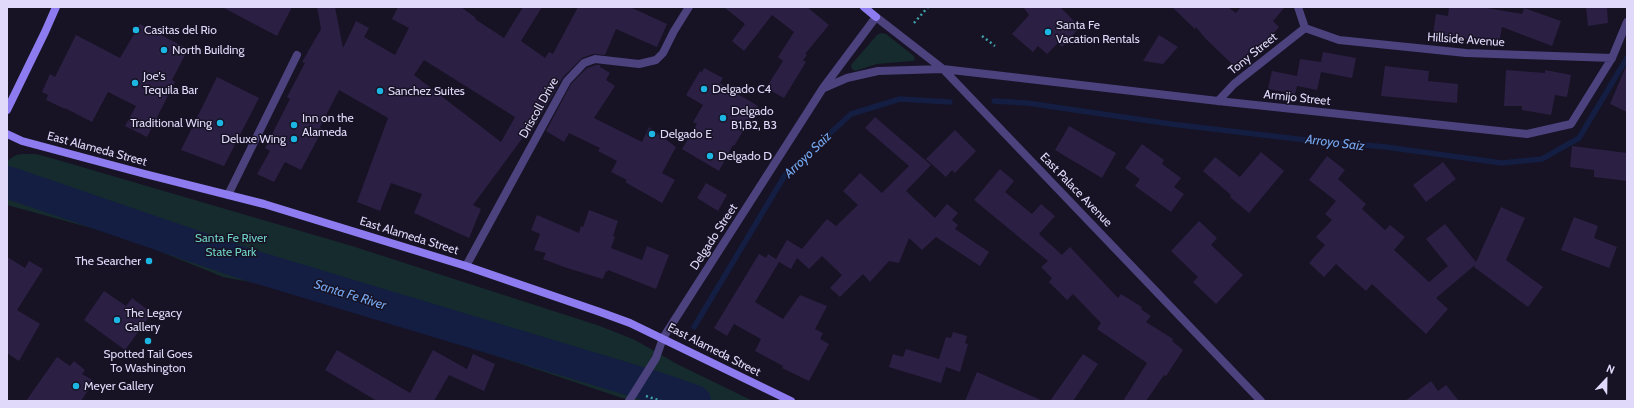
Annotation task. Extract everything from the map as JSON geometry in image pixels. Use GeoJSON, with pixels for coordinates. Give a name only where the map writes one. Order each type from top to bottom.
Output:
{"type":"FeatureCollection","features":[{"type":"Feature","properties":{"kind":"street"},"geometry":{"type":"LineString","coordinates":[[7,110],[56,7]]}},
{"type":"Feature","properties":{"kind":"street","name":"Driscoll Drive"},"geometry":{"type":"LineString","coordinates":[[466,266],[567,81],[584,63],[595,59],[639,64],[656,60],[663,53],[689,7]]}},
{"type":"Feature","properties":{"kind":"street","name":"East Palace Avenue"},"geometry":{"type":"LineString","coordinates":[[864,7],[943,68],[1261,401]]}},
{"type":"Feature","properties":{"kind":"street"},"geometry":{"type":"LineString","coordinates":[[1298,7],[1305,28]]}},
{"type":"Feature","properties":{"kind":"street","name":"Delgado Street"},"geometry":{"type":"LineString","coordinates":[[630,399],[656,358],[664,338],[823,88],[876,17]]}},
{"type":"Feature","properties":{"kind":"street"},"geometry":{"type":"LineString","coordinates":[[1612,58],[1627,22]]}},
{"type":"Feature","properties":{"kind":"street","name":"Hillside Avenue"},"geometry":{"type":"LineString","coordinates":[[1305,28],[1339,40],[1466,53],[1612,58]]}},
{"type":"Feature","properties":{"kind":"street","name":"Tony Street"},"geometry":{"type":"LineString","coordinates":[[1218,101],[1234,84],[1305,28]]}},
{"type":"Feature","properties":{"kind":"street"},"geometry":{"type":"LineString","coordinates":[[228,195],[297,55]]}},
{"type":"Feature","properties":{"kind":"street","name":"Armijo Street"},"geometry":{"type":"LineString","coordinates":[[943,68],[1218,101],[1527,134],[1571,124],[1612,58]]}},
{"type":"Feature","properties":{"kind":"street"},"geometry":{"type":"LineString","coordinates":[[823,88],[847,78],[878,71],[943,68]]}},
{"type":"Feature","properties":{"kind":"street","name":"East Alameda Street"},"geometry":{"type":"LineString","coordinates":[[7,134],[30,143],[264,204],[466,266],[630,322],[791,401]]}},
{"type":"Feature","properties":{"kind":"path"},"geometry":{"type":"LineString","coordinates":[[914,23],[928,7]]}},
{"type":"Feature","properties":{"kind":"path"},"geometry":{"type":"LineString","coordinates":[[982,36],[996,46]]}},
{"type":"Feature","properties":{"kind":"green space"},"geometry":{"type":"Polygon","coordinates":[[[881,33],[886,34],[914,56],[915,60],[877,64],[855,71],[852,69],[851,65],[877,35],[881,33]]]}},
{"type":"Feature","properties":{"kind":"green space","name":"Santa Fe River State Park"},"geometry":{"type":"Polygon","coordinates":[[[36,154],[58,160],[352,246],[600,326],[635,340],[677,364],[753,401],[636,401],[622,398],[470,347],[351,301],[223,277],[124,237],[7,205],[7,161],[16,155],[36,154]]]}},
{"type":"Feature","properties":{"kind":"building"},"geometry":{"type":"Polygon","coordinates":[[[222,7],[292,7],[277,36],[222,7]]]}},
{"type":"Feature","properties":{"kind":"building"},"geometry":{"type":"Polygon","coordinates":[[[317,7],[335,7],[343,48],[356,21],[369,28],[364,37],[395,55],[409,28],[392,19],[398,7],[461,7],[476,18],[475,19],[504,38],[523,7],[542,7],[521,41],[545,58],[549,52],[553,54],[578,7],[630,7],[667,24],[657,47],[616,29],[605,55],[593,54],[582,58],[563,77],[528,138],[524,136],[473,205],[481,209],[469,238],[414,213],[422,194],[391,183],[380,211],[357,202],[388,118],[339,90],[320,127],[323,129],[301,170],[285,162],[274,182],[257,174],[270,151],[265,148],[290,99],[287,97],[305,63],[302,62],[321,29],[317,7]],[[424,60],[414,75],[501,142],[515,117],[424,60]]]}},
{"type":"Feature","properties":{"kind":"building"},"geometry":{"type":"Polygon","coordinates":[[[724,7],[807,7],[829,25],[805,54],[807,55],[803,60],[806,62],[784,98],[766,88],[783,61],[778,57],[794,32],[772,15],[744,51],[732,41],[745,24],[724,7]]]}},
{"type":"Feature","properties":{"kind":"building"},"geometry":{"type":"Polygon","coordinates":[[[1023,7],[1060,7],[1080,27],[1062,47],[1058,43],[1047,54],[1038,46],[1033,52],[1012,34],[1029,15],[1023,7]]]}},
{"type":"Feature","properties":{"kind":"building"},"geometry":{"type":"Polygon","coordinates":[[[1172,7],[1228,7],[1236,13],[1241,7],[1285,7],[1273,21],[1279,27],[1267,41],[1234,66],[1205,38],[1196,27],[1195,29],[1172,7]]]}},
{"type":"Feature","properties":{"kind":"building"},"geometry":{"type":"Polygon","coordinates":[[[1449,7],[1481,7],[1522,14],[1524,8],[1561,21],[1552,46],[1502,27],[1499,44],[1433,34],[1436,14],[1448,16],[1449,7]]]}},
{"type":"Feature","properties":{"kind":"building"},"geometry":{"type":"Polygon","coordinates":[[[1586,7],[1607,7],[1608,23],[1588,26],[1586,7]]]}},
{"type":"Feature","properties":{"kind":"building"},"geometry":{"type":"Polygon","coordinates":[[[140,24],[188,49],[172,80],[175,82],[147,137],[125,126],[136,106],[108,92],[92,122],[46,100],[48,95],[42,92],[50,74],[55,77],[76,35],[120,58],[140,24]]]}},
{"type":"Feature","properties":{"kind":"building"},"geometry":{"type":"Polygon","coordinates":[[[1159,35],[1178,47],[1163,64],[1143,61],[1159,35]]]}},
{"type":"Feature","properties":{"kind":"building"},"geometry":{"type":"Polygon","coordinates":[[[1323,52],[1356,58],[1352,78],[1321,72],[1317,90],[1297,86],[1295,94],[1268,89],[1272,71],[1297,76],[1300,59],[1321,62],[1323,52]]]}},
{"type":"Feature","properties":{"kind":"building"},"geometry":{"type":"Polygon","coordinates":[[[1627,64],[1627,112],[1610,104],[1627,64]]]}},
{"type":"Feature","properties":{"kind":"building"},"geometry":{"type":"Polygon","coordinates":[[[600,65],[600,67],[610,73],[606,80],[615,86],[594,118],[642,142],[649,127],[676,147],[662,173],[675,180],[662,203],[625,182],[627,180],[611,172],[617,161],[598,151],[600,148],[569,133],[564,142],[546,131],[571,84],[587,68],[600,65]]]}},
{"type":"Feature","properties":{"kind":"building"},"geometry":{"type":"Polygon","coordinates":[[[1385,66],[1429,71],[1428,81],[1458,84],[1457,103],[1381,96],[1385,66]]]}},
{"type":"Feature","properties":{"kind":"building"},"geometry":{"type":"Polygon","coordinates":[[[704,68],[723,78],[720,83],[721,84],[758,106],[734,146],[733,145],[719,171],[682,149],[697,124],[693,122],[703,105],[686,95],[700,71],[702,72],[704,68]]]}},
{"type":"Feature","properties":{"kind":"building"},"geometry":{"type":"Polygon","coordinates":[[[1506,70],[1545,73],[1545,70],[1571,75],[1567,97],[1555,95],[1551,115],[1522,110],[1522,106],[1504,106],[1506,70]]]}},
{"type":"Feature","properties":{"kind":"building","name":"Traditional Wing"},"geometry":{"type":"Polygon","coordinates":[[[217,77],[259,98],[224,166],[181,150],[217,77]]]}},
{"type":"Feature","properties":{"kind":"building"},"geometry":{"type":"Polygon","coordinates":[[[875,117],[931,165],[906,191],[935,218],[947,204],[958,213],[952,220],[958,225],[955,229],[989,252],[980,266],[936,237],[922,250],[909,238],[899,263],[889,261],[870,282],[863,274],[840,297],[830,288],[842,275],[822,256],[809,269],[797,258],[791,269],[779,262],[755,302],[783,319],[800,295],[827,306],[815,329],[823,333],[820,339],[829,344],[809,381],[782,368],[783,366],[755,351],[761,339],[734,324],[727,336],[714,328],[759,254],[766,258],[768,254],[776,259],[787,240],[802,249],[827,219],[836,226],[858,205],[843,191],[860,173],[882,193],[909,166],[865,128],[875,117]]]}},
{"type":"Feature","properties":{"kind":"building"},"geometry":{"type":"Polygon","coordinates":[[[1069,126],[1116,153],[1102,178],[1055,150],[1069,126]]]}},
{"type":"Feature","properties":{"kind":"building"},"geometry":{"type":"Polygon","coordinates":[[[955,130],[976,151],[955,173],[952,170],[946,177],[926,159],[955,130]]]}},
{"type":"Feature","properties":{"kind":"building"},"geometry":{"type":"Polygon","coordinates":[[[1142,144],[1164,160],[1162,164],[1181,178],[1174,187],[1184,194],[1171,212],[1135,186],[1140,179],[1125,168],[1142,144]]]}},
{"type":"Feature","properties":{"kind":"building"},"geometry":{"type":"Polygon","coordinates":[[[1572,146],[1627,153],[1627,181],[1594,177],[1594,170],[1570,167],[1572,146]]]}},
{"type":"Feature","properties":{"kind":"building"},"geometry":{"type":"Polygon","coordinates":[[[1261,152],[1284,171],[1249,213],[1203,171],[1215,157],[1240,177],[1261,152]]]}},
{"type":"Feature","properties":{"kind":"building"},"geometry":{"type":"Polygon","coordinates":[[[1327,156],[1345,170],[1338,179],[1366,204],[1362,209],[1385,230],[1390,225],[1405,237],[1394,250],[1429,282],[1448,266],[1426,239],[1445,224],[1476,262],[1501,207],[1525,218],[1506,260],[1543,287],[1528,307],[1474,267],[1475,265],[1436,298],[1448,309],[1426,334],[1372,284],[1366,291],[1336,264],[1324,277],[1309,263],[1325,245],[1316,237],[1332,220],[1325,214],[1336,201],[1309,180],[1327,156]]]}},
{"type":"Feature","properties":{"kind":"building"},"geometry":{"type":"Polygon","coordinates":[[[1443,162],[1456,179],[1426,202],[1413,185],[1443,162]]]}},
{"type":"Feature","properties":{"kind":"building"},"geometry":{"type":"Polygon","coordinates":[[[1000,169],[1014,181],[1005,192],[1032,214],[1041,204],[1055,216],[1039,234],[1062,255],[1070,247],[1118,298],[1121,294],[1142,307],[1141,309],[1151,316],[1146,322],[1173,339],[1172,341],[1183,350],[1166,376],[1164,375],[1146,401],[1123,401],[1147,363],[1097,329],[1101,323],[1073,294],[1067,300],[1049,282],[1052,278],[1041,267],[1048,261],[974,200],[1000,169]]]}},
{"type":"Feature","properties":{"kind":"building"},"geometry":{"type":"Polygon","coordinates":[[[706,183],[727,195],[718,211],[697,198],[706,183]]]}},
{"type":"Feature","properties":{"kind":"building"},"geometry":{"type":"Polygon","coordinates":[[[589,210],[618,221],[611,248],[642,260],[647,246],[669,255],[656,289],[608,270],[607,272],[606,271],[603,279],[564,267],[543,259],[546,253],[534,250],[540,234],[531,230],[537,215],[579,233],[581,226],[583,227],[589,210]]]}},
{"type":"Feature","properties":{"kind":"building"},"geometry":{"type":"Polygon","coordinates":[[[1574,217],[1598,226],[1594,238],[1617,247],[1609,268],[1561,250],[1574,217]]]}},
{"type":"Feature","properties":{"kind":"building"},"geometry":{"type":"Polygon","coordinates":[[[1199,221],[1217,238],[1211,245],[1243,275],[1216,304],[1193,282],[1198,277],[1171,251],[1199,221]]]}},
{"type":"Feature","properties":{"kind":"building"},"geometry":{"type":"Polygon","coordinates":[[[7,257],[25,268],[29,261],[43,269],[17,310],[40,324],[19,361],[7,353],[7,257]]]}},
{"type":"Feature","properties":{"kind":"building"},"geometry":{"type":"Polygon","coordinates":[[[104,291],[126,306],[132,298],[152,313],[125,350],[84,320],[104,291]]]}},
{"type":"Feature","properties":{"kind":"building"},"geometry":{"type":"Polygon","coordinates":[[[953,332],[967,336],[965,343],[968,344],[960,372],[946,367],[941,383],[889,367],[893,354],[903,357],[906,349],[939,359],[946,337],[951,338],[953,332]]]}},
{"type":"Feature","properties":{"kind":"building"},"geometry":{"type":"Polygon","coordinates":[[[337,350],[410,393],[433,350],[467,369],[473,354],[495,364],[484,391],[449,375],[434,401],[377,401],[325,370],[337,350]]]}},
{"type":"Feature","properties":{"kind":"building"},"geometry":{"type":"Polygon","coordinates":[[[1083,354],[1098,364],[1073,401],[1050,401],[1083,354]]]}},
{"type":"Feature","properties":{"kind":"building"},"geometry":{"type":"Polygon","coordinates":[[[57,357],[70,366],[74,361],[85,370],[82,374],[94,381],[81,401],[26,401],[57,357]]]}},
{"type":"Feature","properties":{"kind":"building"},"geometry":{"type":"Polygon","coordinates":[[[977,372],[1043,401],[965,401],[977,372]]]}},
{"type":"Feature","properties":{"kind":"building"},"geometry":{"type":"Polygon","coordinates":[[[1431,381],[1438,391],[1446,385],[1459,401],[1405,401],[1431,381]]]}},
{"type":"Feature","properties":{"kind":"waterway","name":"Arroyo Saiz"},"geometry":{"type":"LineString","coordinates":[[994,101],[1027,103],[1171,124],[1306,140],[1386,147],[1502,163],[1542,159],[1579,138],[1627,58]]}},
{"type":"Feature","properties":{"kind":"waterway","name":"Arroyo Saiz"},"geometry":{"type":"LineString","coordinates":[[694,327],[785,175],[851,114],[900,99],[950,102]]}},
{"type":"Feature","properties":{"kind":"waterway","name":"Santa Fe River"},"geometry":{"type":"LineString","coordinates":[[7,182],[246,264],[661,389],[695,401]]}},
{"type":"Feature","properties":{"kind":"place","name":"Casitas del Rio"},"geometry":{"type":"Point","coordinates":[136,30]}},
{"type":"Feature","properties":{"kind":"place","name":"Santa Fe Vacation Rentals"},"geometry":{"type":"Point","coordinates":[1048,32]}},
{"type":"Feature","properties":{"kind":"place","name":"North Building"},"geometry":{"type":"Point","coordinates":[164,50]}},
{"type":"Feature","properties":{"kind":"place","name":"Joe's Tequila Bar"},"geometry":{"type":"Point","coordinates":[135,83]}},
{"type":"Feature","properties":{"kind":"place","name":"Delgado C4"},"geometry":{"type":"Point","coordinates":[704,89]}},
{"type":"Feature","properties":{"kind":"place","name":"Sanchez Suites"},"geometry":{"type":"Point","coordinates":[380,91]}},
{"type":"Feature","properties":{"kind":"place","name":"Delgado B1,B2, B3"},"geometry":{"type":"Point","coordinates":[723,118]}},
{"type":"Feature","properties":{"kind":"place","name":"Traditional Wing"},"geometry":{"type":"Point","coordinates":[220,123]}},
{"type":"Feature","properties":{"kind":"place","name":"Inn on the Alameda"},"geometry":{"type":"Point","coordinates":[294,125]}},
{"type":"Feature","properties":{"kind":"place","name":"Delgado E"},"geometry":{"type":"Point","coordinates":[652,134]}},
{"type":"Feature","properties":{"kind":"place","name":"Deluxe Wing"},"geometry":{"type":"Point","coordinates":[294,139]}},
{"type":"Feature","properties":{"kind":"place","name":"Delgado D"},"geometry":{"type":"Point","coordinates":[710,156]}},
{"type":"Feature","properties":{"kind":"place","name":"The Searcher"},"geometry":{"type":"Point","coordinates":[149,261]}},
{"type":"Feature","properties":{"kind":"place","name":"The Legacy Gallery"},"geometry":{"type":"Point","coordinates":[117,320]}},
{"type":"Feature","properties":{"kind":"place","name":"Spotted Tail Goes To Washington"},"geometry":{"type":"Point","coordinates":[148,341]}},
{"type":"Feature","properties":{"kind":"place","name":"Meyer Gallery"},"geometry":{"type":"Point","coordinates":[76,386]}}]}
